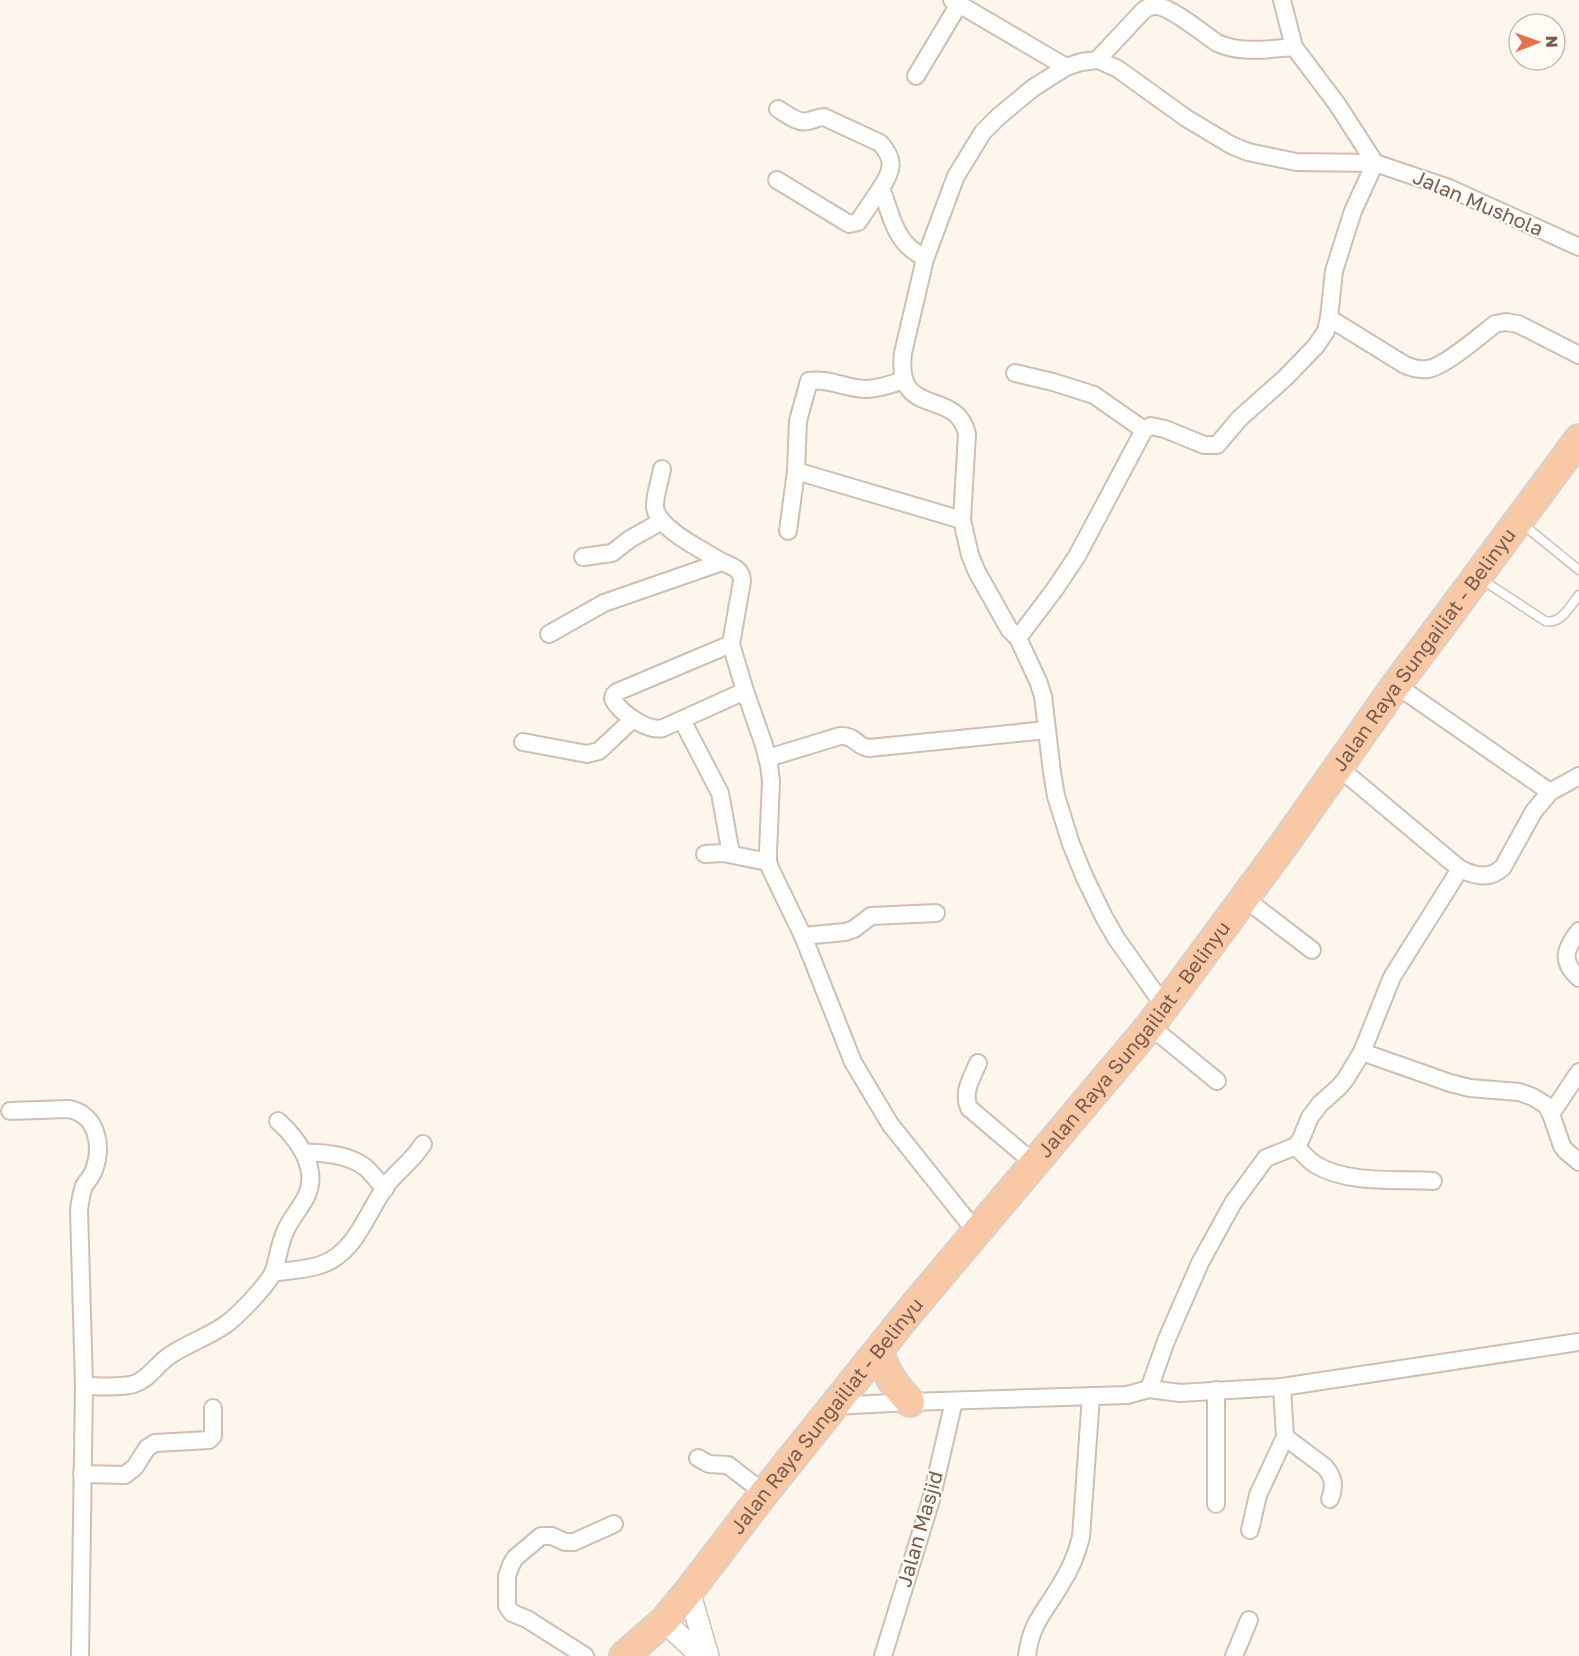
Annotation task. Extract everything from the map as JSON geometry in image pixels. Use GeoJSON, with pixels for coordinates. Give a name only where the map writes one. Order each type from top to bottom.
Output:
{"type":"FeatureCollection","features":[{"type":"Feature","properties":{"kind":"highway","name":"Jalan Raya Sungailiat - Belinyu"},"geometry":{"type":"LineString","coordinates":[[624,1656],[664,1621],[689,1592],[764,1493],[910,1311],[1157,1016],[1285,843],[1396,685],[1518,520],[1576,448]]}},
{"type":"Feature","properties":{"kind":"highway"},"geometry":{"type":"LineString","coordinates":[[879,1352],[891,1380],[910,1402]]}},
{"type":"Feature","properties":{"kind":"street"},"geometry":{"type":"LineString","coordinates":[[1018,638],[1077,556],[1144,430],[1151,426],[1165,429],[1204,445],[1217,445],[1240,418],[1286,378],[1316,346],[1326,331],[1334,270],[1353,211],[1375,163],[1337,104],[1294,47],[1281,0]]}},
{"type":"Feature","properties":{"kind":"street"},"geometry":{"type":"LineString","coordinates":[[916,76],[956,2],[1066,67]]}},
{"type":"Feature","properties":{"kind":"street"},"geometry":{"type":"LineString","coordinates":[[1217,1081],[1157,1016],[1081,869],[1056,796],[1043,696],[1038,681],[1018,638],[1010,629],[977,572],[970,555],[962,520],[967,434],[964,423],[950,409],[915,396],[904,380],[901,364],[925,259],[956,176],[983,132],[1033,88],[1066,67],[1097,60],[1142,12],[1155,6],[1166,8],[1217,44],[1225,47],[1242,50],[1294,47]]}},
{"type":"Feature","properties":{"kind":"street","name":"Jalan Mushola"},"geometry":{"type":"LineString","coordinates":[[1097,60],[1118,69],[1186,118],[1231,145],[1248,152],[1296,162],[1375,163],[1449,188],[1579,247]]}},
{"type":"Feature","properties":{"kind":"street"},"geometry":{"type":"LineString","coordinates":[[777,180],[849,224],[858,222],[890,174],[891,166],[887,149],[880,143],[824,117],[800,121],[778,110]]}},
{"type":"Feature","properties":{"kind":"street"},"geometry":{"type":"LineString","coordinates":[[881,188],[901,238],[907,246],[925,259]]}},
{"type":"Feature","properties":{"kind":"street"},"geometry":{"type":"LineString","coordinates":[[1329,318],[1405,366],[1414,368],[1433,368],[1454,356],[1495,324],[1502,322],[1518,324],[1579,355]]}},
{"type":"Feature","properties":{"kind":"street"},"geometry":{"type":"LineString","coordinates":[[1015,373],[1094,395],[1144,430]]}},
{"type":"Feature","properties":{"kind":"street"},"geometry":{"type":"LineString","coordinates":[[788,531],[796,471],[798,421],[809,381],[820,379],[866,389],[904,380]]}},
{"type":"Feature","properties":{"kind":"street"},"geometry":{"type":"LineString","coordinates":[[662,469],[655,507],[658,517],[678,534],[742,575],[731,645],[768,758],[771,781],[768,862],[803,936],[853,1062],[890,1124],[977,1233]]}},
{"type":"Feature","properties":{"kind":"street"},"geometry":{"type":"LineString","coordinates":[[796,471],[962,520]]}},
{"type":"Feature","properties":{"kind":"street"},"geometry":{"type":"LineString","coordinates":[[583,557],[612,553],[630,539],[662,522]]}},
{"type":"Feature","properties":{"kind":"street"},"geometry":{"type":"LineString","coordinates":[[549,634],[604,603],[722,562]]}},
{"type":"Feature","properties":{"kind":"street"},"geometry":{"type":"LineString","coordinates":[[731,645],[614,695],[613,699],[615,705],[633,719],[656,730],[745,691]]}},
{"type":"Feature","properties":{"kind":"street"},"geometry":{"type":"LineString","coordinates":[[1396,685],[1550,792]]}},
{"type":"Feature","properties":{"kind":"street"},"geometry":{"type":"LineString","coordinates":[[523,742],[593,754],[633,719]]}},
{"type":"Feature","properties":{"kind":"street"},"geometry":{"type":"LineString","coordinates":[[682,720],[720,793],[731,854]]}},
{"type":"Feature","properties":{"kind":"street"},"geometry":{"type":"LineString","coordinates":[[768,758],[840,736],[849,736],[869,748],[1047,730]]}},
{"type":"Feature","properties":{"kind":"street"},"geometry":{"type":"LineString","coordinates":[[1337,766],[1460,869],[1478,875],[1491,875],[1498,872],[1508,860],[1534,811],[1550,792],[1576,781]]}},
{"type":"Feature","properties":{"kind":"street"},"geometry":{"type":"LineString","coordinates":[[705,854],[731,854],[768,862]]}},
{"type":"Feature","properties":{"kind":"street"},"geometry":{"type":"LineString","coordinates":[[1149,1389],[1166,1341],[1200,1263],[1233,1203],[1262,1162],[1271,1155],[1296,1146],[1310,1117],[1320,1104],[1338,1088],[1362,1052],[1392,977],[1460,869]]}},
{"type":"Feature","properties":{"kind":"street"},"geometry":{"type":"LineString","coordinates":[[1244,898],[1312,950]]}},
{"type":"Feature","properties":{"kind":"street"},"geometry":{"type":"LineString","coordinates":[[803,936],[844,932],[854,929],[871,916],[936,913]]}},
{"type":"Feature","properties":{"kind":"street"},"geometry":{"type":"LineString","coordinates":[[1579,931],[1570,943],[1566,956],[1571,970],[1579,978]]}},
{"type":"Feature","properties":{"kind":"street"},"geometry":{"type":"LineString","coordinates":[[1362,1052],[1450,1083],[1470,1088],[1512,1091],[1542,1102],[1551,1114],[1562,1146],[1579,1162]]}},
{"type":"Feature","properties":{"kind":"street"},"geometry":{"type":"LineString","coordinates":[[978,1064],[966,1091],[965,1100],[969,1108],[1035,1164]]}},
{"type":"Feature","properties":{"kind":"street"},"geometry":{"type":"LineString","coordinates":[[1551,1114],[1579,1072]]}},
{"type":"Feature","properties":{"kind":"street"},"geometry":{"type":"LineString","coordinates":[[10,1111],[77,1110],[89,1119],[96,1136],[94,1170],[83,1188],[79,1210],[84,1386],[80,1656]]}},
{"type":"Feature","properties":{"kind":"street"},"geometry":{"type":"LineString","coordinates":[[84,1386],[131,1385],[141,1381],[168,1356],[224,1326],[243,1309],[273,1274],[283,1236],[310,1189],[310,1173],[304,1153],[296,1139],[278,1121]]}},
{"type":"Feature","properties":{"kind":"street"},"geometry":{"type":"LineString","coordinates":[[273,1274],[323,1264],[338,1255],[361,1230],[389,1182],[411,1161],[423,1143]]}},
{"type":"Feature","properties":{"kind":"street"},"geometry":{"type":"LineString","coordinates":[[1296,1146],[1316,1165],[1341,1175],[1355,1178],[1432,1181]]}},
{"type":"Feature","properties":{"kind":"street"},"geometry":{"type":"LineString","coordinates":[[304,1153],[325,1152],[358,1164],[364,1167],[385,1189]]}},
{"type":"Feature","properties":{"kind":"street"},"geometry":{"type":"LineString","coordinates":[[834,1406],[1127,1395],[1149,1389],[1180,1393],[1282,1387],[1579,1342]]}},
{"type":"Feature","properties":{"kind":"street"},"geometry":{"type":"LineString","coordinates":[[1250,1530],[1258,1495],[1286,1437],[1282,1387]]}},
{"type":"Feature","properties":{"kind":"street"},"geometry":{"type":"LineString","coordinates":[[1216,1390],[1216,1504]]}},
{"type":"Feature","properties":{"kind":"street"},"geometry":{"type":"LineString","coordinates":[[1027,1656],[1029,1639],[1035,1625],[1068,1572],[1081,1536],[1091,1396]]}},
{"type":"Feature","properties":{"kind":"street","name":"Jalan Masjid"},"geometry":{"type":"LineString","coordinates":[[883,1656],[931,1500],[954,1401]]}},
{"type":"Feature","properties":{"kind":"street"},"geometry":{"type":"LineString","coordinates":[[82,1474],[125,1474],[135,1467],[147,1448],[155,1443],[209,1440],[213,1436],[213,1408]]}},
{"type":"Feature","properties":{"kind":"street"},"geometry":{"type":"LineString","coordinates":[[1286,1437],[1329,1472],[1333,1485],[1330,1499]]}},
{"type":"Feature","properties":{"kind":"street"},"geometry":{"type":"LineString","coordinates":[[698,1458],[709,1464],[728,1465],[764,1493]]}},
{"type":"Feature","properties":{"kind":"street"},"geometry":{"type":"LineString","coordinates":[[585,1656],[527,1619],[512,1613],[507,1606],[507,1576],[515,1558],[541,1536],[552,1536],[566,1542],[574,1542],[615,1524]]}},
{"type":"Feature","properties":{"kind":"street"},"geometry":{"type":"LineString","coordinates":[[689,1592],[708,1656]]}},
{"type":"Feature","properties":{"kind":"street"},"geometry":{"type":"LineString","coordinates":[[1234,1656],[1249,1620]]}},
{"type":"Feature","properties":{"kind":"street"},"geometry":{"type":"LineString","coordinates":[[664,1621],[701,1656]]}},
{"type":"Feature","properties":{"kind":"lane"},"geometry":{"type":"LineString","coordinates":[[1518,520],[1579,570]]}},
{"type":"Feature","properties":{"kind":"lane"},"geometry":{"type":"LineString","coordinates":[[1477,577],[1550,622],[1559,619],[1579,595]]}}]}
